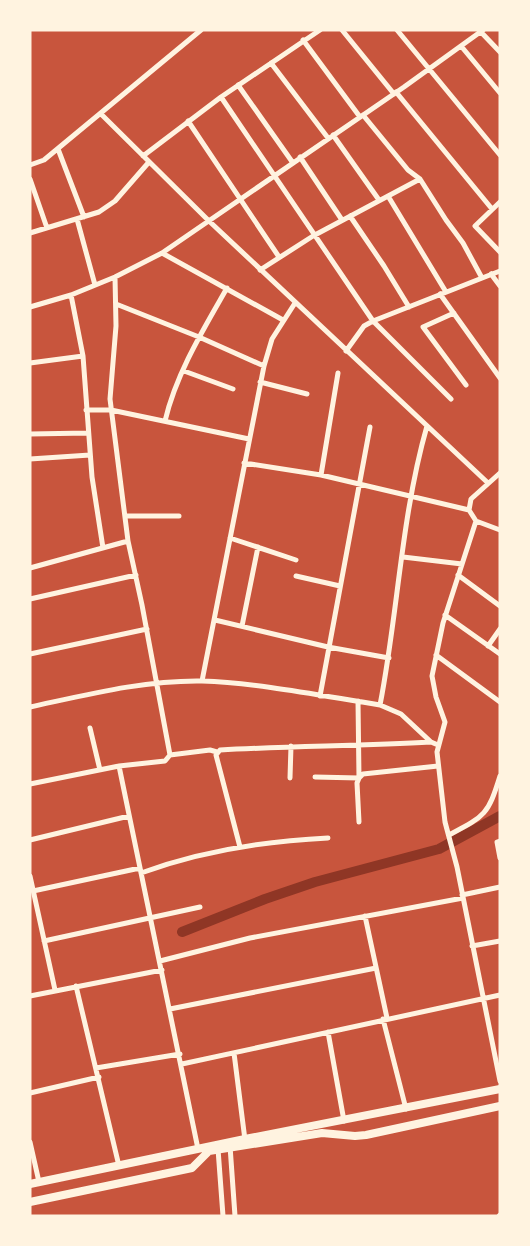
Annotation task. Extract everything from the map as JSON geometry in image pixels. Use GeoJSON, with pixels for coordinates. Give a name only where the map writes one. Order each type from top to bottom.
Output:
{"type":"FeatureCollection","features":[{"type":"Feature","properties":{"kind":"main road"},"geometry":{"type":"LineString","coordinates":[[30,1184],[500,1089]]}},
{"type":"Feature","properties":{"kind":"main road"},"geometry":{"type":"LineString","coordinates":[[245,1142],[322,1132],[366,1135],[500,1106]]}},
{"type":"Feature","properties":{"kind":"main road"},"geometry":{"type":"LineString","coordinates":[[30,1202],[192,1168],[205,1154],[218,1147]]}},
{"type":"Feature","properties":{"kind":"street"},"geometry":{"type":"LineString","coordinates":[[30,165],[44,160],[58,149],[201,30]]}},
{"type":"Feature","properties":{"kind":"street"},"geometry":{"type":"LineString","coordinates":[[302,30],[305,39],[362,116],[408,170],[420,179],[463,243],[482,278]]}},
{"type":"Feature","properties":{"kind":"street"},"geometry":{"type":"LineString","coordinates":[[143,156],[238,84],[320,30]]}},
{"type":"Feature","properties":{"kind":"street"},"geometry":{"type":"LineString","coordinates":[[342,30],[492,209]]}},
{"type":"Feature","properties":{"kind":"street"},"geometry":{"type":"LineString","coordinates":[[397,30],[500,155]]}},
{"type":"Feature","properties":{"kind":"street"},"geometry":{"type":"LineString","coordinates":[[30,308],[116,277],[162,253],[428,70],[481,30],[500,52]]}},
{"type":"Feature","properties":{"kind":"street"},"geometry":{"type":"LineString","coordinates":[[461,46],[500,93]]}},
{"type":"Feature","properties":{"kind":"street"},"geometry":{"type":"LineString","coordinates":[[271,63],[379,200]]}},
{"type":"Feature","properties":{"kind":"street"},"geometry":{"type":"LineString","coordinates":[[238,84],[293,163]]}},
{"type":"Feature","properties":{"kind":"street"},"geometry":{"type":"LineString","coordinates":[[221,97],[373,321],[451,399]]}},
{"type":"Feature","properties":{"kind":"street"},"geometry":{"type":"LineString","coordinates":[[101,114],[260,270],[488,483]]}},
{"type":"Feature","properties":{"kind":"street"},"geometry":{"type":"LineString","coordinates":[[188,122],[279,257]]}},
{"type":"Feature","properties":{"kind":"street"},"geometry":{"type":"LineString","coordinates":[[58,149],[84,217]]}},
{"type":"Feature","properties":{"kind":"street"},"geometry":{"type":"LineString","coordinates":[[300,157],[342,220]]}},
{"type":"Feature","properties":{"kind":"street"},"geometry":{"type":"LineString","coordinates":[[30,233],[99,212],[108,207],[149,162]]}},
{"type":"Feature","properties":{"kind":"street"},"geometry":{"type":"LineString","coordinates":[[30,179],[47,228]]}},
{"type":"Feature","properties":{"kind":"street"},"geometry":{"type":"LineString","coordinates":[[260,270],[342,220],[420,179]]}},
{"type":"Feature","properties":{"kind":"street"},"geometry":{"type":"LineString","coordinates":[[388,196],[454,313],[500,378]]}},
{"type":"Feature","properties":{"kind":"street"},"geometry":{"type":"LineString","coordinates":[[500,202],[475,226],[500,252]]}},
{"type":"Feature","properties":{"kind":"street"},"geometry":{"type":"LineString","coordinates":[[350,216],[409,307]]}},
{"type":"Feature","properties":{"kind":"street"},"geometry":{"type":"LineString","coordinates":[[77,219],[95,285]]}},
{"type":"Feature","properties":{"kind":"street"},"geometry":{"type":"LineString","coordinates":[[162,253],[283,320]]}},
{"type":"Feature","properties":{"kind":"street"},"geometry":{"type":"LineString","coordinates":[[346,351],[364,326],[373,321],[500,271]]}},
{"type":"Feature","properties":{"kind":"street"},"geometry":{"type":"LineString","coordinates":[[491,274],[500,286]]}},
{"type":"Feature","properties":{"kind":"street"},"geometry":{"type":"LineString","coordinates":[[116,277],[116,327],[111,410],[128,541],[170,756]]}},
{"type":"Feature","properties":{"kind":"street"},"geometry":{"type":"LineString","coordinates":[[165,421],[169,405],[199,337],[227,288]]}},
{"type":"Feature","properties":{"kind":"street"},"geometry":{"type":"LineString","coordinates":[[71,295],[83,356],[90,455],[103,548]]}},
{"type":"Feature","properties":{"kind":"street"},"geometry":{"type":"LineString","coordinates":[[202,681],[260,382],[272,339],[295,303]]}},
{"type":"Feature","properties":{"kind":"street"},"geometry":{"type":"LineString","coordinates":[[116,304],[264,366]]}},
{"type":"Feature","properties":{"kind":"street"},"geometry":{"type":"LineString","coordinates":[[454,313],[423,327],[466,385]]}},
{"type":"Feature","properties":{"kind":"street"},"geometry":{"type":"LineString","coordinates":[[30,363],[83,356]]}},
{"type":"Feature","properties":{"kind":"street"},"geometry":{"type":"LineString","coordinates":[[184,371],[233,389]]}},
{"type":"Feature","properties":{"kind":"street"},"geometry":{"type":"LineString","coordinates":[[321,475],[338,373]]}},
{"type":"Feature","properties":{"kind":"street"},"geometry":{"type":"LineString","coordinates":[[260,382],[307,394]]}},
{"type":"Feature","properties":{"kind":"street"},"geometry":{"type":"LineString","coordinates":[[86,410],[111,410],[249,439]]}},
{"type":"Feature","properties":{"kind":"street"},"geometry":{"type":"LineString","coordinates":[[380,705],[389,658],[417,459],[426,426]]}},
{"type":"Feature","properties":{"kind":"street"},"geometry":{"type":"LineString","coordinates":[[320,696],[370,428]]}},
{"type":"Feature","properties":{"kind":"street"},"geometry":{"type":"LineString","coordinates":[[30,434],[88,433]]}},
{"type":"Feature","properties":{"kind":"street"},"geometry":{"type":"LineString","coordinates":[[30,459],[90,455]]}},
{"type":"Feature","properties":{"kind":"street"},"geometry":{"type":"LineString","coordinates":[[244,463],[321,475],[470,510]]}},
{"type":"Feature","properties":{"kind":"street"},"geometry":{"type":"LineString","coordinates":[[500,473],[471,499],[470,510],[476,520],[500,530]]}},
{"type":"Feature","properties":{"kind":"street"},"geometry":{"type":"LineString","coordinates":[[125,516],[179,516]]}},
{"type":"Feature","properties":{"kind":"street"},"geometry":{"type":"LineString","coordinates":[[476,520],[446,615],[432,676],[436,697],[445,722],[438,745],[438,766],[445,822],[463,896],[500,1081]]}},
{"type":"Feature","properties":{"kind":"street"},"geometry":{"type":"LineString","coordinates":[[230,538],[296,560]]}},
{"type":"Feature","properties":{"kind":"street"},"geometry":{"type":"LineString","coordinates":[[30,568],[128,541]]}},
{"type":"Feature","properties":{"kind":"street"},"geometry":{"type":"LineString","coordinates":[[242,627],[258,547]]}},
{"type":"Feature","properties":{"kind":"street"},"geometry":{"type":"LineString","coordinates":[[403,557],[462,564]]}},
{"type":"Feature","properties":{"kind":"street"},"geometry":{"type":"LineString","coordinates":[[459,575],[500,606]]}},
{"type":"Feature","properties":{"kind":"street"},"geometry":{"type":"LineString","coordinates":[[30,599],[136,576]]}},
{"type":"Feature","properties":{"kind":"street"},"geometry":{"type":"LineString","coordinates":[[296,576],[340,586]]}},
{"type":"Feature","properties":{"kind":"street"},"geometry":{"type":"LineString","coordinates":[[446,615],[500,654]]}},
{"type":"Feature","properties":{"kind":"street"},"geometry":{"type":"LineString","coordinates":[[214,620],[328,647],[389,658]]}},
{"type":"Feature","properties":{"kind":"street"},"geometry":{"type":"LineString","coordinates":[[488,646],[500,629]]}},
{"type":"Feature","properties":{"kind":"street"},"geometry":{"type":"LineString","coordinates":[[30,654],[147,630]]}},
{"type":"Feature","properties":{"kind":"street"},"geometry":{"type":"LineString","coordinates":[[436,655],[500,702]]}},
{"type":"Feature","properties":{"kind":"street"},"geometry":{"type":"LineString","coordinates":[[30,707],[119,688],[202,681],[380,705],[401,714],[431,742],[438,745]]}},
{"type":"Feature","properties":{"kind":"street"},"geometry":{"type":"LineString","coordinates":[[358,701],[359,822]]}},
{"type":"Feature","properties":{"kind":"street"},"geometry":{"type":"LineString","coordinates":[[90,728],[100,770]]}},
{"type":"Feature","properties":{"kind":"street"},"geometry":{"type":"LineString","coordinates":[[30,784],[210,750],[217,752],[291,746],[358,746],[431,742]]}},
{"type":"Feature","properties":{"kind":"street"},"geometry":{"type":"LineString","coordinates":[[290,778],[291,746]]}},
{"type":"Feature","properties":{"kind":"street"},"geometry":{"type":"LineString","coordinates":[[217,752],[240,847]]}},
{"type":"Feature","properties":{"kind":"street"},"geometry":{"type":"LineString","coordinates":[[119,766],[198,1149]]}},
{"type":"Feature","properties":{"kind":"street"},"geometry":{"type":"LineString","coordinates":[[315,777],[359,778],[363,774],[438,766]]}},
{"type":"Feature","properties":{"kind":"street"},"geometry":{"type":"LineString","coordinates":[[450,838],[477,820],[491,804],[500,776]]}},
{"type":"Feature","properties":{"kind":"street"},"geometry":{"type":"LineString","coordinates":[[30,840],[129,816]]}},
{"type":"Feature","properties":{"kind":"street"},"geometry":{"type":"LineString","coordinates":[[33,891],[141,871],[240,847],[281,840],[328,838]]}},
{"type":"Feature","properties":{"kind":"street"},"geometry":{"type":"LineString","coordinates":[[500,841],[496,842],[500,858]]}},
{"type":"Feature","properties":{"kind":"street"},"geometry":{"type":"LineString","coordinates":[[30,876],[54,990]]}},
{"type":"Feature","properties":{"kind":"street"},"geometry":{"type":"LineString","coordinates":[[160,961],[250,938],[500,887]]}},
{"type":"Feature","properties":{"kind":"street"},"geometry":{"type":"LineString","coordinates":[[44,941],[200,907]]}},
{"type":"Feature","properties":{"kind":"street"},"geometry":{"type":"LineString","coordinates":[[365,916],[385,1019],[406,1109]]}},
{"type":"Feature","properties":{"kind":"street"},"geometry":{"type":"LineString","coordinates":[[472,946],[500,940]]}},
{"type":"Feature","properties":{"kind":"street"},"geometry":{"type":"LineString","coordinates":[[170,1009],[376,968]]}},
{"type":"Feature","properties":{"kind":"street"},"geometry":{"type":"LineString","coordinates":[[30,996],[162,970]]}},
{"type":"Feature","properties":{"kind":"street"},"geometry":{"type":"LineString","coordinates":[[76,986],[119,1166]]}},
{"type":"Feature","properties":{"kind":"street"},"geometry":{"type":"LineString","coordinates":[[182,1064],[500,995]]}},
{"type":"Feature","properties":{"kind":"street"},"geometry":{"type":"LineString","coordinates":[[328,1032],[344,1121]]}},
{"type":"Feature","properties":{"kind":"street"},"geometry":{"type":"LineString","coordinates":[[234,1053],[245,1142]]}},
{"type":"Feature","properties":{"kind":"street"},"geometry":{"type":"LineString","coordinates":[[96,1068],[180,1054]]}},
{"type":"Feature","properties":{"kind":"street"},"geometry":{"type":"LineString","coordinates":[[30,1093],[99,1077]]}},
{"type":"Feature","properties":{"kind":"street"},"geometry":{"type":"LineString","coordinates":[[30,1142],[39,1182]]}},
{"type":"Feature","properties":{"kind":"street"},"geometry":{"type":"LineString","coordinates":[[230,1145],[235,1216]]}},
{"type":"Feature","properties":{"kind":"street"},"geometry":{"type":"LineString","coordinates":[[218,1147],[223,1216]]}},
{"type":"Feature","properties":{"kind":"waterway"},"geometry":{"type":"LineString","coordinates":[[182,932],[315,882],[439,849],[500,816]]}}]}
